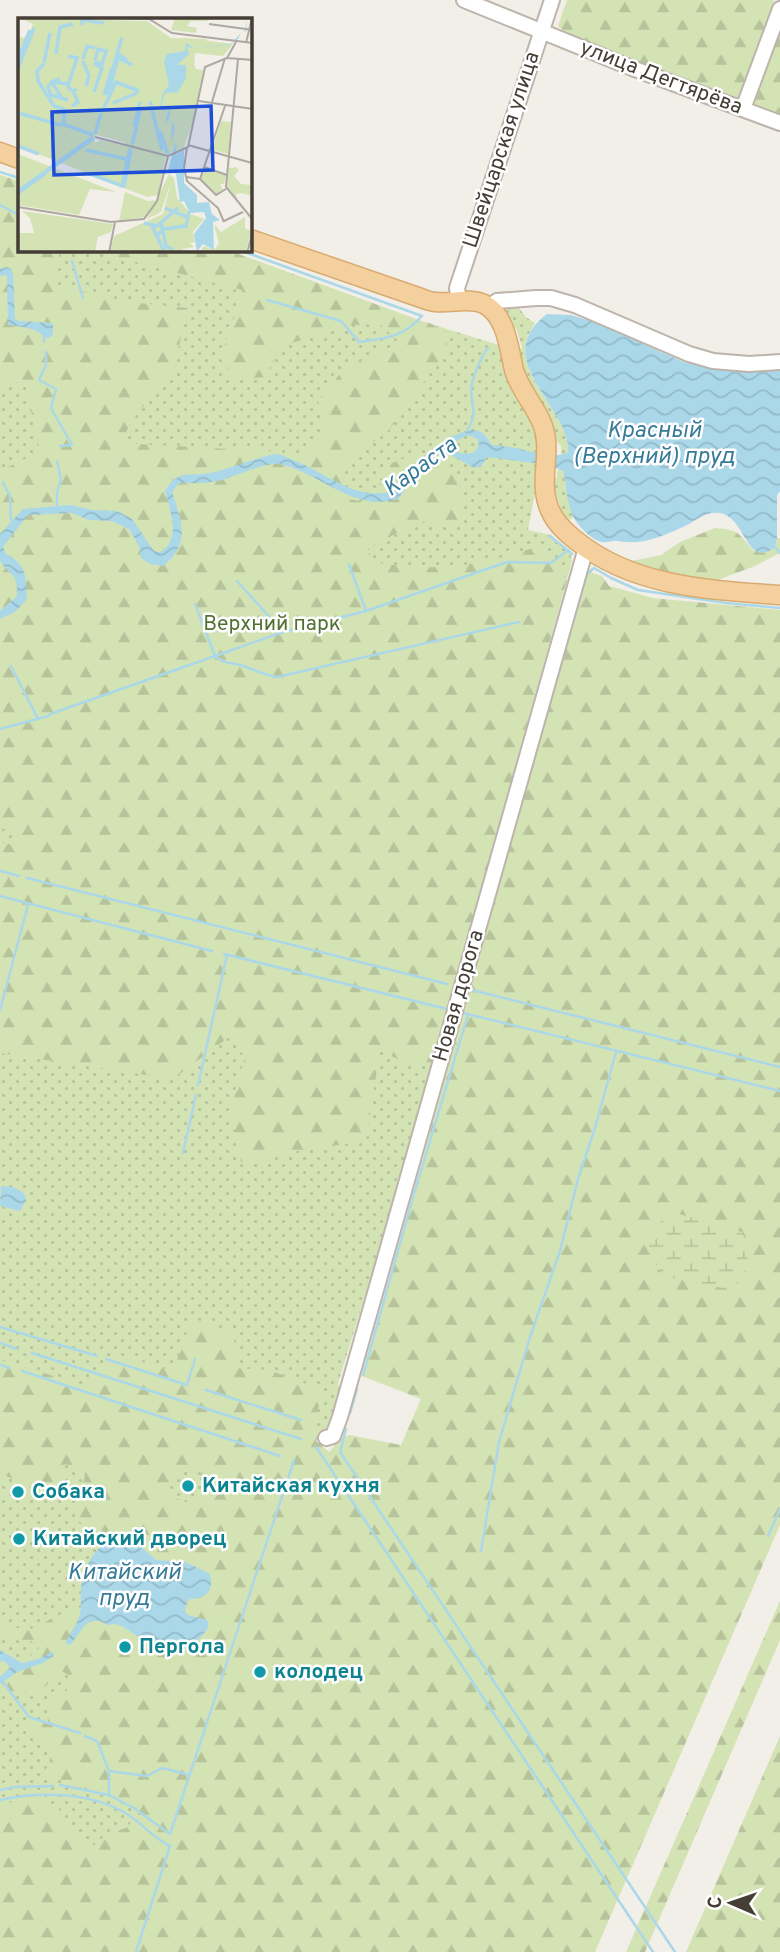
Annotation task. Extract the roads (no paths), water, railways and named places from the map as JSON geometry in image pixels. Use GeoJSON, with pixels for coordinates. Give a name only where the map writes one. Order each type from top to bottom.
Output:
{"type":"FeatureCollection","features":[{"type":"Feature","properties":{"kind":"main road"},"geometry":{"type":"LineString","coordinates":[[0,152],[18,159]]}},
{"type":"Feature","properties":{"kind":"main road"},"geometry":{"type":"LineString","coordinates":[[252,240],[421,298],[436,302],[479,302],[488,307],[503,328],[518,380],[544,427],[545,494],[552,516],[570,536],[624,570],[654,580],[720,590],[780,595]]}},
{"type":"Feature","properties":{"kind":"street","name":"улица Дегтярёва"},"geometry":{"type":"LineString","coordinates":[[464,0],[632,68],[780,123]]}},
{"type":"Feature","properties":{"kind":"street","name":"Швейцарская улица"},"geometry":{"type":"LineString","coordinates":[[459,301],[457,288],[552,0]]}},
{"type":"Feature","properties":{"kind":"street"},"geometry":{"type":"LineString","coordinates":[[743,109],[780,9]]}},
{"type":"Feature","properties":{"kind":"street"},"geometry":{"type":"LineString","coordinates":[[488,307],[497,301],[551,298],[575,305],[701,358],[749,364],[780,362]]}},
{"type":"Feature","properties":{"kind":"street","name":"Новая дорога"},"geometry":{"type":"LineString","coordinates":[[326,1438],[333,1436],[340,1417],[586,548]]}},
{"type":"Feature","properties":{"kind":"water"},"geometry":{"type":"Polygon","coordinates":[[[7,267],[13,274],[15,319],[52,323],[53,335],[49,338],[32,329],[8,325],[7,276],[0,276],[0,269],[7,267]]]}},
{"type":"Feature","properties":{"kind":"water","name":"Красный (Верхний) пруд"},"geometry":{"type":"Polygon","coordinates":[[[547,314],[571,315],[594,322],[686,363],[731,371],[780,370],[780,491],[777,495],[775,547],[758,552],[752,548],[736,524],[720,513],[706,515],[652,539],[636,542],[598,541],[586,533],[571,512],[563,471],[549,465],[487,457],[482,465],[475,468],[452,456],[439,455],[425,465],[398,499],[376,502],[351,496],[293,468],[274,464],[212,482],[179,483],[172,492],[181,523],[181,541],[172,558],[163,566],[150,564],[141,558],[139,546],[129,529],[112,521],[89,520],[72,513],[28,515],[3,547],[6,554],[22,567],[27,599],[15,612],[0,619],[0,611],[17,596],[17,588],[15,578],[0,561],[0,534],[23,509],[70,505],[92,510],[117,511],[132,519],[154,551],[160,552],[167,547],[173,533],[165,491],[179,476],[217,472],[278,454],[353,489],[379,493],[392,491],[418,461],[445,440],[471,430],[481,432],[492,445],[547,455],[568,452],[558,418],[528,366],[525,348],[531,331],[547,314]],[[465,436],[449,448],[462,453],[476,451],[479,444],[477,439],[465,436]]]}},
{"type":"Feature","properties":{"kind":"water"},"geometry":{"type":"Polygon","coordinates":[[[1,1186],[13,1187],[24,1193],[26,1200],[20,1211],[0,1206],[1,1186]]]}},
{"type":"Feature","properties":{"kind":"water","name":"Китайский пруд"},"geometry":{"type":"Polygon","coordinates":[[[116,1537],[138,1544],[156,1560],[186,1562],[210,1574],[211,1585],[208,1593],[186,1603],[185,1612],[188,1615],[209,1623],[207,1630],[196,1642],[175,1651],[140,1638],[122,1626],[91,1621],[71,1644],[66,1644],[79,1617],[81,1589],[91,1558],[102,1546],[116,1537]]]}},
{"type":"Feature","properties":{"kind":"water"},"geometry":{"type":"Polygon","coordinates":[[[0,1650],[22,1663],[54,1653],[43,1663],[17,1672],[0,1684],[0,1677],[10,1667],[0,1661],[0,1650]]]}},
{"type":"Feature","properties":{"kind":"waterway"},"geometry":{"type":"LineString","coordinates":[[0,172],[18,178]]}},
{"type":"Feature","properties":{"kind":"waterway"},"geometry":{"type":"LineString","coordinates":[[0,205],[18,214]]}},
{"type":"Feature","properties":{"kind":"waterway"},"geometry":{"type":"LineString","coordinates":[[245,252],[422,316],[400,333],[359,342],[341,321],[267,300]]}},
{"type":"Feature","properties":{"kind":"waterway"},"geometry":{"type":"LineString","coordinates":[[72,261],[83,298]]}},
{"type":"Feature","properties":{"kind":"waterway"},"geometry":{"type":"LineString","coordinates":[[44,337],[44,342]]}},
{"type":"Feature","properties":{"kind":"waterway"},"geometry":{"type":"LineString","coordinates":[[467,431],[473,416],[472,382],[488,348]]}},
{"type":"Feature","properties":{"kind":"waterway"},"geometry":{"type":"LineString","coordinates":[[46,352],[46,365],[39,380],[56,389],[51,408],[72,445],[60,446]]}},
{"type":"Feature","properties":{"kind":"waterway"},"geometry":{"type":"LineString","coordinates":[[57,461],[61,479],[57,506]]}},
{"type":"Feature","properties":{"kind":"waterway"},"geometry":{"type":"LineString","coordinates":[[3,482],[10,497],[11,520]]}},
{"type":"Feature","properties":{"kind":"waterway"},"geometry":{"type":"LineString","coordinates":[[550,536],[566,549]]}},
{"type":"Feature","properties":{"kind":"waterway"},"geometry":{"type":"LineString","coordinates":[[775,547],[780,553]]}},
{"type":"Feature","properties":{"kind":"waterway"},"geometry":{"type":"LineString","coordinates":[[283,632],[366,611],[507,562],[551,563],[568,550],[572,554]]}},
{"type":"Feature","properties":{"kind":"waterway"},"geometry":{"type":"LineString","coordinates":[[349,564],[366,611]]}},
{"type":"Feature","properties":{"kind":"waterway"},"geometry":{"type":"LineString","coordinates":[[572,626],[587,574],[594,568],[638,590],[780,608]]}},
{"type":"Feature","properties":{"kind":"waterway"},"geometry":{"type":"LineString","coordinates":[[195,604],[215,656],[283,632],[237,581]]}},
{"type":"Feature","properties":{"kind":"waterway"},"geometry":{"type":"LineString","coordinates":[[771,586],[780,586]]}},
{"type":"Feature","properties":{"kind":"waterway"},"geometry":{"type":"LineString","coordinates":[[0,729],[48,716],[215,656],[226,662],[277,677],[519,622]]}},
{"type":"Feature","properties":{"kind":"waterway"},"geometry":{"type":"LineString","coordinates":[[570,633],[468,989],[780,1067]]}},
{"type":"Feature","properties":{"kind":"waterway"},"geometry":{"type":"LineString","coordinates":[[11,666],[38,719]]}},
{"type":"Feature","properties":{"kind":"waterway"},"geometry":{"type":"LineString","coordinates":[[1,871],[19,876]]}},
{"type":"Feature","properties":{"kind":"waterway"},"geometry":{"type":"LineString","coordinates":[[27,878],[447,984]]}},
{"type":"Feature","properties":{"kind":"waterway"},"geometry":{"type":"LineString","coordinates":[[0,896],[212,951]]}},
{"type":"Feature","properties":{"kind":"waterway"},"geometry":{"type":"LineString","coordinates":[[0,1010],[28,905]]}},
{"type":"Feature","properties":{"kind":"waterway"},"geometry":{"type":"LineString","coordinates":[[224,954],[447,1009]]}},
{"type":"Feature","properties":{"kind":"waterway"},"geometry":{"type":"LineString","coordinates":[[198,1085],[227,955]]}},
{"type":"Feature","properties":{"kind":"waterway"},"geometry":{"type":"LineString","coordinates":[[459,1012],[780,1091]]}},
{"type":"Feature","properties":{"kind":"waterway"},"geometry":{"type":"LineString","coordinates":[[363,1375],[468,1015]]}},
{"type":"Feature","properties":{"kind":"waterway"},"geometry":{"type":"LineString","coordinates":[[481,1551],[499,1442],[530,1337],[560,1251],[578,1179],[616,1052]]}},
{"type":"Feature","properties":{"kind":"waterway"},"geometry":{"type":"LineString","coordinates":[[183,1153],[196,1095]]}},
{"type":"Feature","properties":{"kind":"waterway"},"geometry":{"type":"LineString","coordinates":[[0,1327],[97,1356]]}},
{"type":"Feature","properties":{"kind":"waterway"},"geometry":{"type":"LineString","coordinates":[[0,1343],[17,1349]]}},
{"type":"Feature","properties":{"kind":"waterway"},"geometry":{"type":"LineString","coordinates":[[32,1353],[301,1439]]}},
{"type":"Feature","properties":{"kind":"waterway"},"geometry":{"type":"LineString","coordinates":[[106,1359],[187,1385],[195,1359]]}},
{"type":"Feature","properties":{"kind":"waterway"},"geometry":{"type":"LineString","coordinates":[[0,1365],[9,1368]]}},
{"type":"Feature","properties":{"kind":"waterway"},"geometry":{"type":"LineString","coordinates":[[22,1371],[280,1456]]}},
{"type":"Feature","properties":{"kind":"waterway"},"geometry":{"type":"LineString","coordinates":[[350,1413],[357,1389]]}},
{"type":"Feature","properties":{"kind":"waterway"},"geometry":{"type":"LineString","coordinates":[[206,1390],[301,1420]]}},
{"type":"Feature","properties":{"kind":"waterway"},"geometry":{"type":"LineString","coordinates":[[346,1429],[340,1452],[675,1952]]}},
{"type":"Feature","properties":{"kind":"waterway"},"geometry":{"type":"LineString","coordinates":[[316,1447],[653,1952]]}},
{"type":"Feature","properties":{"kind":"waterway"},"geometry":{"type":"LineString","coordinates":[[60,1785],[109,1795],[134,1808],[170,1834],[294,1460]]}},
{"type":"Feature","properties":{"kind":"waterway"},"geometry":{"type":"LineString","coordinates":[[768,1536],[780,1509]]}},
{"type":"Feature","properties":{"kind":"waterway"},"geometry":{"type":"LineString","coordinates":[[3,1682],[29,1717],[80,1733]]}},
{"type":"Feature","properties":{"kind":"waterway"},"geometry":{"type":"LineString","coordinates":[[85,1736],[97,1741],[109,1771],[109,1795]]}},
{"type":"Feature","properties":{"kind":"waterway"},"geometry":{"type":"LineString","coordinates":[[109,1771],[147,1776],[162,1768],[190,1775]]}},
{"type":"Feature","properties":{"kind":"waterway"},"geometry":{"type":"LineString","coordinates":[[0,1790],[53,1786]]}},
{"type":"Feature","properties":{"kind":"waterway"},"geometry":{"type":"LineString","coordinates":[[0,1800],[32,1795],[65,1795],[98,1801],[127,1814],[170,1846],[136,1952]]}},
{"type":"Feature","properties":{"kind":"place","name":"Китайская кухня"},"geometry":{"type":"Point","coordinates":[188,1486]}},
{"type":"Feature","properties":{"kind":"place","name":"Собака"},"geometry":{"type":"Point","coordinates":[18,1492]}},
{"type":"Feature","properties":{"kind":"place","name":"Китайский дворец"},"geometry":{"type":"Point","coordinates":[19,1539]}},
{"type":"Feature","properties":{"kind":"place","name":"Пергола"},"geometry":{"type":"Point","coordinates":[125,1647]}},
{"type":"Feature","properties":{"kind":"place","name":"колодец"},"geometry":{"type":"Point","coordinates":[260,1672]}},
{"type":"Feature","properties":{"kind":"water label","name":"Караста"},"geometry":{"type":"Point","coordinates":[421,468]}},
{"type":"Feature","properties":{"kind":"park label","name":"Верхний парк"},"geometry":{"type":"Point","coordinates":[272,624]}}]}
